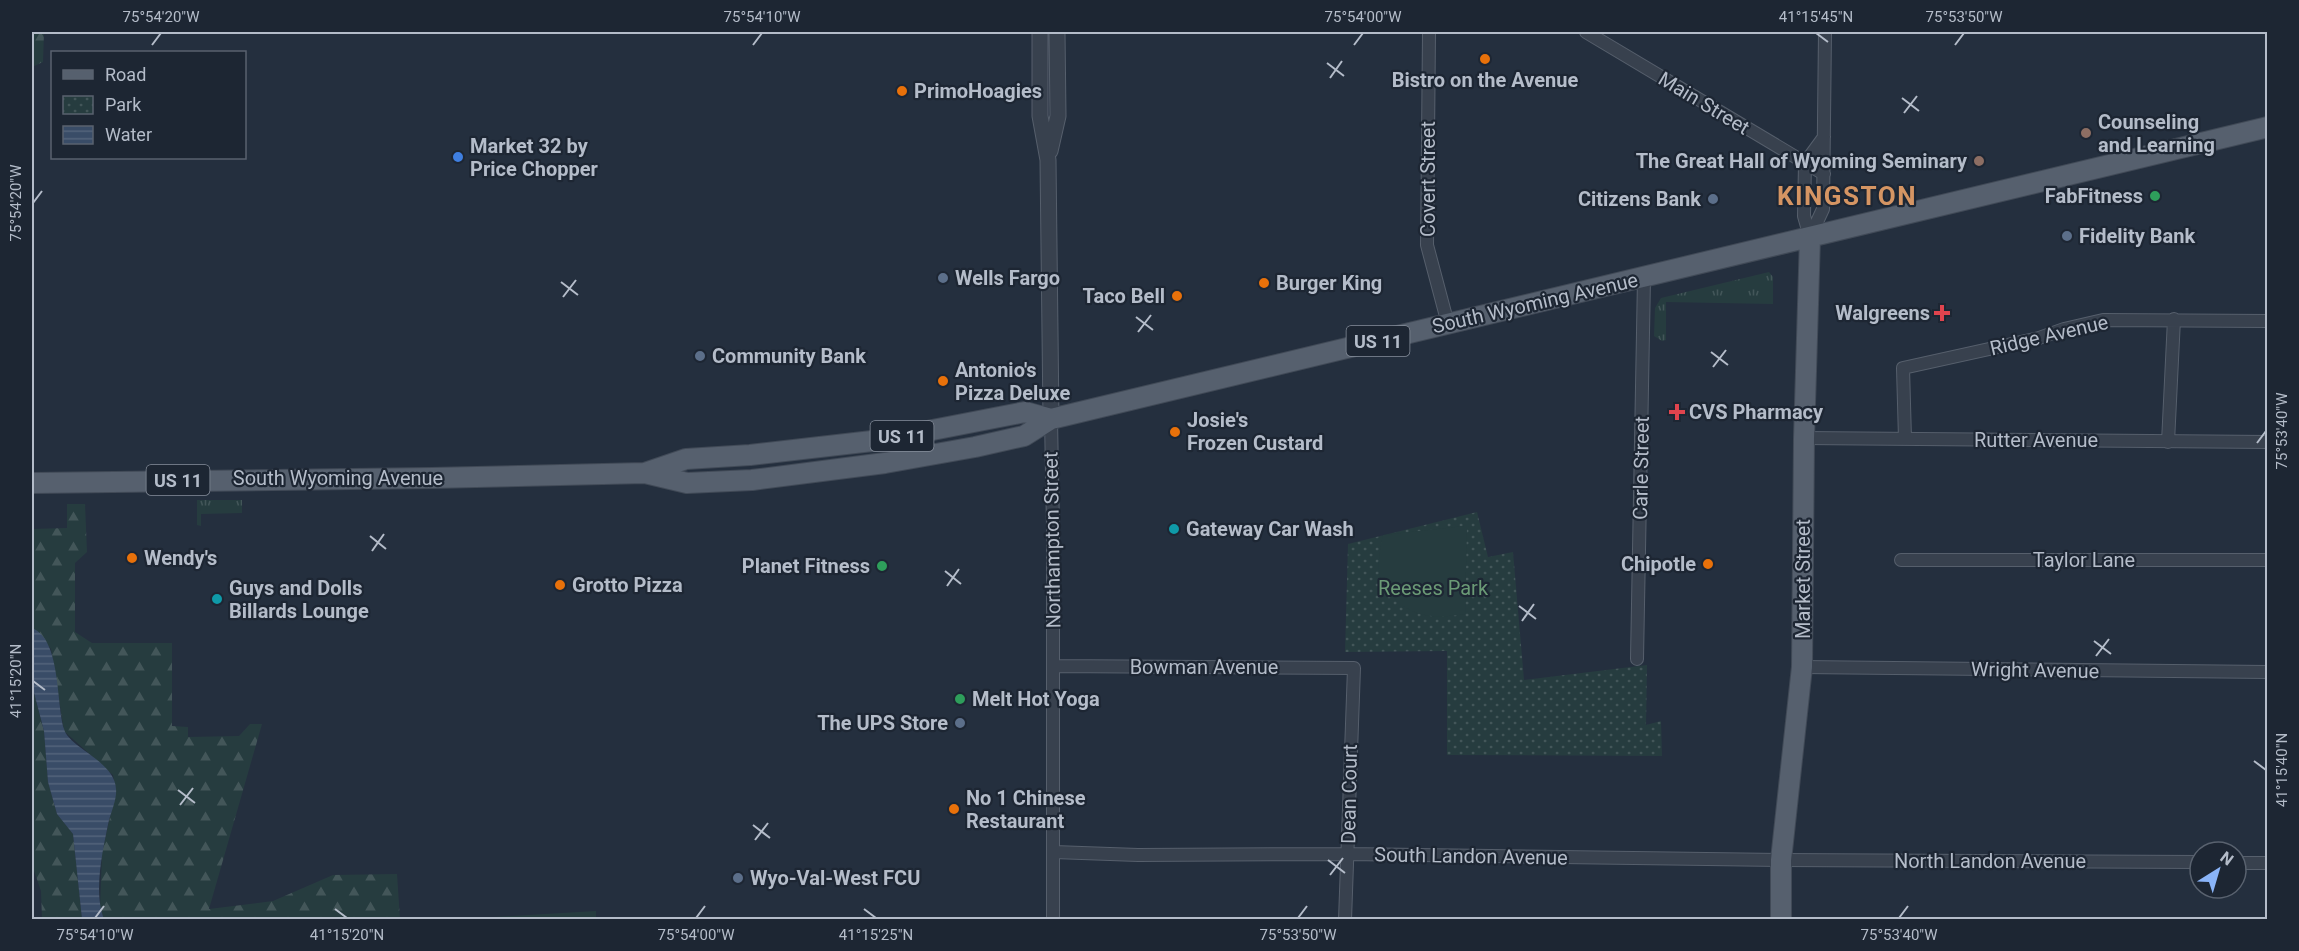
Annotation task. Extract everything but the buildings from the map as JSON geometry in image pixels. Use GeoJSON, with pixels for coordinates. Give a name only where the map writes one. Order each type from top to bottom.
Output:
{"type":"FeatureCollection","features":[{"type":"Feature","properties":{"kind":"main road","name":"US 11"},"geometry":{"type":"LineString","coordinates":[[1810,237],[2268,128]]}},
{"type":"Feature","properties":{"kind":"main road","name":"South Wyoming Avenue"},"geometry":{"type":"LineString","coordinates":[[32,483],[645,473],[686,459],[750,455],[881,440],[1025,412],[1051,419],[1810,237]]}},
{"type":"Feature","properties":{"kind":"main road","name":"Market Street"},"geometry":{"type":"LineString","coordinates":[[1780,920],[1781,860],[1802,667],[1804,438],[1810,237]]}},
{"type":"Feature","properties":{"kind":"street","name":"Northampton Street"},"geometry":{"type":"LineString","coordinates":[[1040,32],[1040,116],[1048,160],[1053,920]]}},
{"type":"Feature","properties":{"kind":"street","name":"Northampton Street"},"geometry":{"type":"LineString","coordinates":[[1048,160],[1058,116],[1057,32]]}},
{"type":"Feature","properties":{"kind":"street","name":"Covert Street"},"geometry":{"type":"LineString","coordinates":[[1429,32],[1427,245],[1448,324]]}},
{"type":"Feature","properties":{"kind":"street","name":"Main Street"},"geometry":{"type":"LineString","coordinates":[[1586,32],[1824,174]]}},
{"type":"Feature","properties":{"kind":"street","name":"Market Street"},"geometry":{"type":"LineString","coordinates":[[1810,237],[1823,209],[1824,32]]}},
{"type":"Feature","properties":{"kind":"street"},"geometry":{"type":"LineString","coordinates":[[1805,163],[1824,137]]}},
{"type":"Feature","properties":{"kind":"street","name":"Market Street"},"geometry":{"type":"LineString","coordinates":[[1805,163],[1804,216],[1810,237]]}},
{"type":"Feature","properties":{"kind":"street","name":"Carle Street"},"geometry":{"type":"LineString","coordinates":[[1637,659],[1644,278]]}},
{"type":"Feature","properties":{"kind":"street"},"geometry":{"type":"LineString","coordinates":[[2168,442],[2174,319]]}},
{"type":"Feature","properties":{"kind":"street","name":"Ridge Avenue"},"geometry":{"type":"LineString","coordinates":[[1905,439],[1903,368],[2039,338],[2064,329],[2103,320],[2268,321]]}},
{"type":"Feature","properties":{"kind":"street","name":"Rutter Avenue"},"geometry":{"type":"LineString","coordinates":[[1804,438],[2268,442]]}},
{"type":"Feature","properties":{"kind":"street","name":"Taylor Lane"},"geometry":{"type":"LineString","coordinates":[[1901,560],[2268,560]]}},
{"type":"Feature","properties":{"kind":"street","name":"Bowman Avenue"},"geometry":{"type":"LineString","coordinates":[[1053,666],[1354,668]]}},
{"type":"Feature","properties":{"kind":"street","name":"Wright Avenue"},"geometry":{"type":"LineString","coordinates":[[1802,667],[2268,672]]}},
{"type":"Feature","properties":{"kind":"street","name":"Dean Court"},"geometry":{"type":"LineString","coordinates":[[1345,920],[1354,668]]}},
{"type":"Feature","properties":{"kind":"street","name":"South Landon Avenue"},"geometry":{"type":"LineString","coordinates":[[1054,852],[1138,855],[1348,854],[1781,860]]}},
{"type":"Feature","properties":{"kind":"street","name":"North Landon Avenue"},"geometry":{"type":"LineString","coordinates":[[1781,860],[2188,862]]}},
{"type":"Feature","properties":{"kind":"street"},"geometry":{"type":"LineString","coordinates":[[2248,862],[2268,863]]}},
{"type":"Feature","properties":{"kind":"green space"},"geometry":{"type":"Polygon","coordinates":[[[32,32],[44,32],[43,62],[32,67],[32,32]]]}},
{"type":"Feature","properties":{"kind":"green space"},"geometry":{"type":"Polygon","coordinates":[[[1769,272],[1773,277],[1773,304],[1666,302],[1666,340],[1662,341],[1654,336],[1655,308],[1661,298],[1769,272]]]}},
{"type":"Feature","properties":{"kind":"green space"},"geometry":{"type":"Polygon","coordinates":[[[197,500],[242,500],[242,513],[201,514],[201,526],[197,525],[197,500]]]}},
{"type":"Feature","properties":{"kind":"green space"},"geometry":{"type":"Polygon","coordinates":[[[67,504],[85,504],[87,552],[75,563],[75,632],[92,643],[172,643],[172,726],[188,727],[188,737],[239,736],[250,724],[262,724],[209,909],[273,901],[333,875],[397,874],[400,919],[104,919],[100,908],[102,853],[116,790],[113,775],[64,731],[51,649],[32,628],[32,529],[67,528],[67,504]]]}},
{"type":"Feature","properties":{"kind":"green space","name":"Reeses Park"},"geometry":{"type":"Polygon","coordinates":[[[1477,512],[1488,557],[1513,552],[1524,680],[1647,665],[1646,725],[1661,721],[1662,756],[1447,755],[1447,651],[1345,652],[1348,544],[1477,512]]]}},
{"type":"Feature","properties":{"kind":"green space"},"geometry":{"type":"Polygon","coordinates":[[[1464,526],[1467,528],[1465,614],[1428,616],[1412,611],[1396,600],[1384,586],[1379,572],[1383,535],[1464,526]]]}},
{"type":"Feature","properties":{"kind":"green space"},"geometry":{"type":"Polygon","coordinates":[[[32,686],[44,731],[48,782],[57,814],[73,834],[82,919],[42,919],[41,891],[32,865],[32,686]]]}},
{"type":"Feature","properties":{"kind":"green space"},"geometry":{"type":"Polygon","coordinates":[[[596,911],[596,919],[460,919],[596,911]]]}},
{"type":"Feature","properties":{"kind":"water"},"geometry":{"type":"Polygon","coordinates":[[[32,628],[41,634],[53,658],[64,729],[74,742],[108,770],[114,779],[116,796],[104,844],[99,883],[104,919],[82,919],[73,834],[57,814],[48,782],[44,731],[32,685],[32,628]]]}},
{"type":"Feature","properties":{"kind":"place","name":"Bistro on the Avenue"},"geometry":{"type":"Point","coordinates":[1485,59]}},
{"type":"Feature","properties":{"kind":"place","name":"PrimoHoagies"},"geometry":{"type":"Point","coordinates":[902,91]}},
{"type":"Feature","properties":{"kind":"place","name":"Counseling and Learning"},"geometry":{"type":"Point","coordinates":[2086,133]}},
{"type":"Feature","properties":{"kind":"place","name":"Market 32 by Price Chopper"},"geometry":{"type":"Point","coordinates":[458,157]}},
{"type":"Feature","properties":{"kind":"place","name":"The Great Hall of Wyoming Seminary"},"geometry":{"type":"Point","coordinates":[1979,161]}},
{"type":"Feature","properties":{"kind":"place","name":"FabFitness"},"geometry":{"type":"Point","coordinates":[2155,196]}},
{"type":"Feature","properties":{"kind":"place","name":"Citizens Bank"},"geometry":{"type":"Point","coordinates":[1713,199]}},
{"type":"Feature","properties":{"kind":"place","name":"Fidelity Bank"},"geometry":{"type":"Point","coordinates":[2067,236]}},
{"type":"Feature","properties":{"kind":"place","name":"Wells Fargo"},"geometry":{"type":"Point","coordinates":[943,278]}},
{"type":"Feature","properties":{"kind":"place","name":"Burger King"},"geometry":{"type":"Point","coordinates":[1264,283]}},
{"type":"Feature","properties":{"kind":"place","name":"Taco Bell"},"geometry":{"type":"Point","coordinates":[1177,296]}},
{"type":"Feature","properties":{"kind":"place","name":"Walgreens"},"geometry":{"type":"Point","coordinates":[1942,313]}},
{"type":"Feature","properties":{"kind":"place","name":"Community Bank"},"geometry":{"type":"Point","coordinates":[700,356]}},
{"type":"Feature","properties":{"kind":"place","name":"Antonio's Pizza Deluxe"},"geometry":{"type":"Point","coordinates":[943,381]}},
{"type":"Feature","properties":{"kind":"place","name":"CVS Pharmacy"},"geometry":{"type":"Point","coordinates":[1677,412]}},
{"type":"Feature","properties":{"kind":"place","name":"Josie's Frozen Custard"},"geometry":{"type":"Point","coordinates":[1175,432]}},
{"type":"Feature","properties":{"kind":"place","name":"Gateway Car Wash"},"geometry":{"type":"Point","coordinates":[1174,529]}},
{"type":"Feature","properties":{"kind":"place","name":"Wendy's"},"geometry":{"type":"Point","coordinates":[132,558]}},
{"type":"Feature","properties":{"kind":"place","name":"Chipotle"},"geometry":{"type":"Point","coordinates":[1708,564]}},
{"type":"Feature","properties":{"kind":"place","name":"Planet Fitness"},"geometry":{"type":"Point","coordinates":[882,566]}},
{"type":"Feature","properties":{"kind":"place","name":"Grotto Pizza"},"geometry":{"type":"Point","coordinates":[560,585]}},
{"type":"Feature","properties":{"kind":"place","name":"Guys and Dolls Billards Lounge"},"geometry":{"type":"Point","coordinates":[217,599]}},
{"type":"Feature","properties":{"kind":"place","name":"Melt Hot Yoga"},"geometry":{"type":"Point","coordinates":[960,699]}},
{"type":"Feature","properties":{"kind":"place","name":"The UPS Store"},"geometry":{"type":"Point","coordinates":[960,723]}},
{"type":"Feature","properties":{"kind":"place","name":"No 1 Chinese Restaurant"},"geometry":{"type":"Point","coordinates":[954,809]}},
{"type":"Feature","properties":{"kind":"place","name":"Wyo-Val-West FCU"},"geometry":{"type":"Point","coordinates":[738,878]}},
{"type":"Feature","properties":{"kind":"district","name":"KINGSTON"},"geometry":{"type":"Point","coordinates":[1847,196]}}]}
